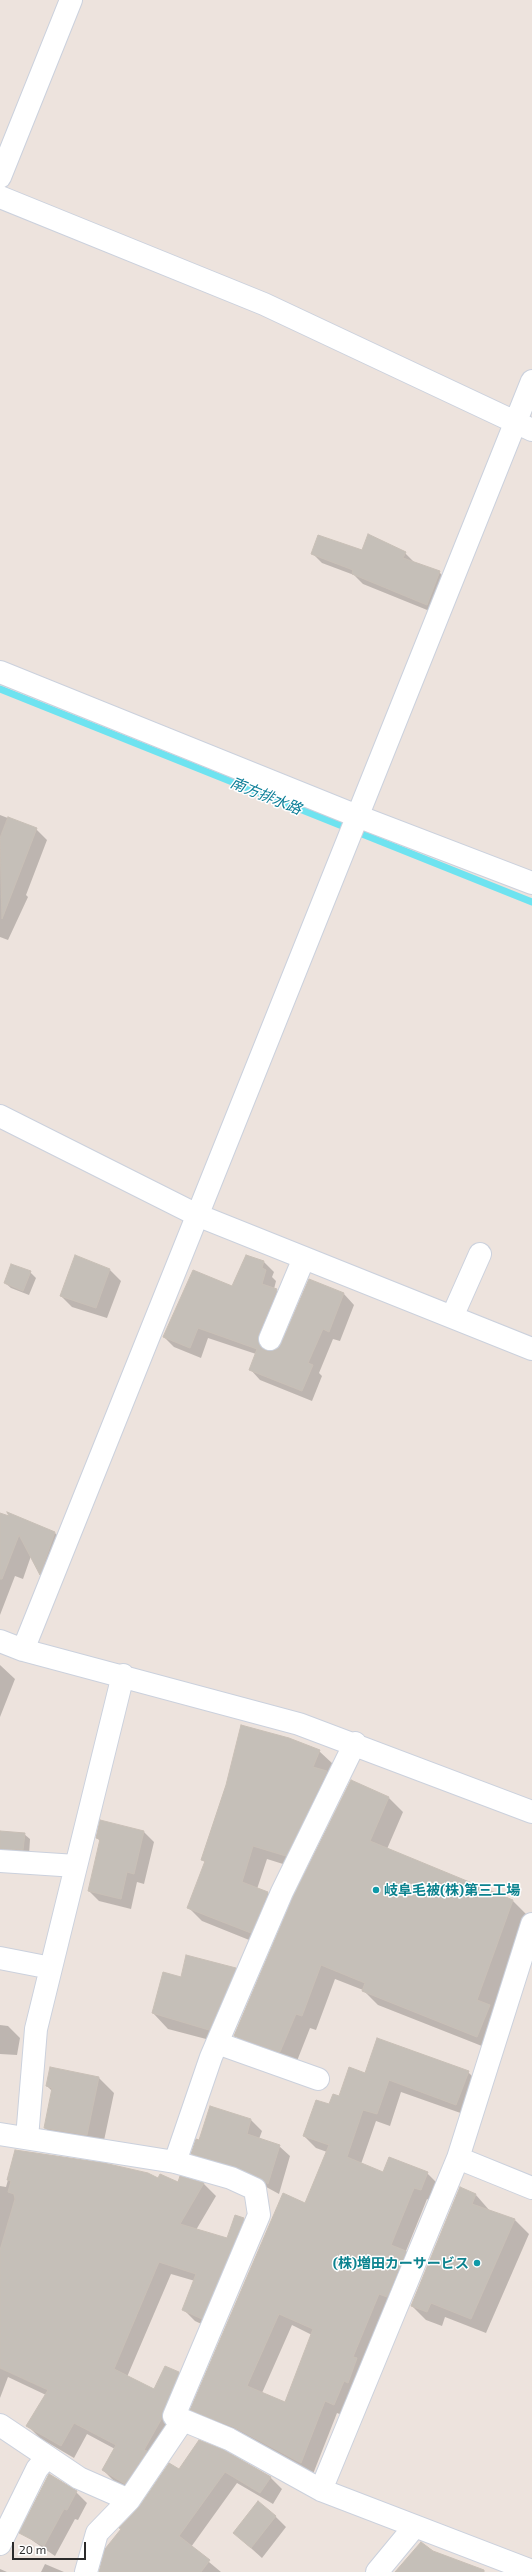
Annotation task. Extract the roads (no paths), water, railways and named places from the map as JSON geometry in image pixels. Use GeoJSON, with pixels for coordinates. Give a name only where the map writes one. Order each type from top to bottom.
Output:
{"type":"FeatureCollection","features":[{"type":"Feature","properties":{"kind":"street"},"geometry":{"type":"LineString","coordinates":[[0,177],[71,0]]}},
{"type":"Feature","properties":{"kind":"street"},"geometry":{"type":"LineString","coordinates":[[0,197],[264,304],[524,427]]}},
{"type":"Feature","properties":{"kind":"street"},"geometry":{"type":"LineString","coordinates":[[23,1650],[345,845],[524,427],[532,381]]}},
{"type":"Feature","properties":{"kind":"street"},"geometry":{"type":"LineString","coordinates":[[0,672],[357,817],[532,883]]}},
{"type":"Feature","properties":{"kind":"street"},"geometry":{"type":"LineString","coordinates":[[0,1116],[197,1215],[532,1349]]}},
{"type":"Feature","properties":{"kind":"street"},"geometry":{"type":"LineString","coordinates":[[452,1317],[480,1254]]}},
{"type":"Feature","properties":{"kind":"street"},"geometry":{"type":"LineString","coordinates":[[270,1339],[304,1258]]}},
{"type":"Feature","properties":{"kind":"street"},"geometry":{"type":"LineString","coordinates":[[0,1641],[23,1650],[123,1675],[299,1724],[355,1743],[532,1812]]}},
{"type":"Feature","properties":{"kind":"street"},"geometry":{"type":"LineString","coordinates":[[27,2138],[36,2029],[123,1675]]}},
{"type":"Feature","properties":{"kind":"street"},"geometry":{"type":"LineString","coordinates":[[175,2162],[217,2043],[282,1892],[355,1743]]}},
{"type":"Feature","properties":{"kind":"street"},"geometry":{"type":"LineString","coordinates":[[0,1861],[76,1866]]}},
{"type":"Feature","properties":{"kind":"street"},"geometry":{"type":"LineString","coordinates":[[321,2490],[458,2158],[532,1924]]}},
{"type":"Feature","properties":{"kind":"street"},"geometry":{"type":"LineString","coordinates":[[0,1958],[51,1968]]}},
{"type":"Feature","properties":{"kind":"street"},"geometry":{"type":"LineString","coordinates":[[217,2043],[318,2079]]}},
{"type":"Feature","properties":{"kind":"street"},"geometry":{"type":"LineString","coordinates":[[2,2140],[27,2138],[175,2162],[230,2178],[255,2189],[259,2215],[174,2416],[229,2439],[321,2490],[532,2571]]}},
{"type":"Feature","properties":{"kind":"street"},"geometry":{"type":"LineString","coordinates":[[458,2158],[532,2188]]}},
{"type":"Feature","properties":{"kind":"street"},"geometry":{"type":"LineString","coordinates":[[86,2572],[97,2533],[129,2500],[183,2420]]}},
{"type":"Feature","properties":{"kind":"street"},"geometry":{"type":"LineString","coordinates":[[0,2425],[79,2478],[129,2500]]}},
{"type":"Feature","properties":{"kind":"street"},"geometry":{"type":"LineString","coordinates":[[0,2544],[37,2469],[47,2457]]}},
{"type":"Feature","properties":{"kind":"street"},"geometry":{"type":"LineString","coordinates":[[377,2572],[415,2526]]}},
{"type":"Feature","properties":{"kind":"waterway","name":"南方排水路"},"geometry":{"type":"LineString","coordinates":[[0,689],[532,902]]}},
{"type":"Feature","properties":{"kind":"place","name":"岐阜毛被(株)第三工場"},"geometry":{"type":"Point","coordinates":[376,1890]}},
{"type":"Feature","properties":{"kind":"place","name":"(株)増田カーサービス"},"geometry":{"type":"Point","coordinates":[477,2263]}}]}
